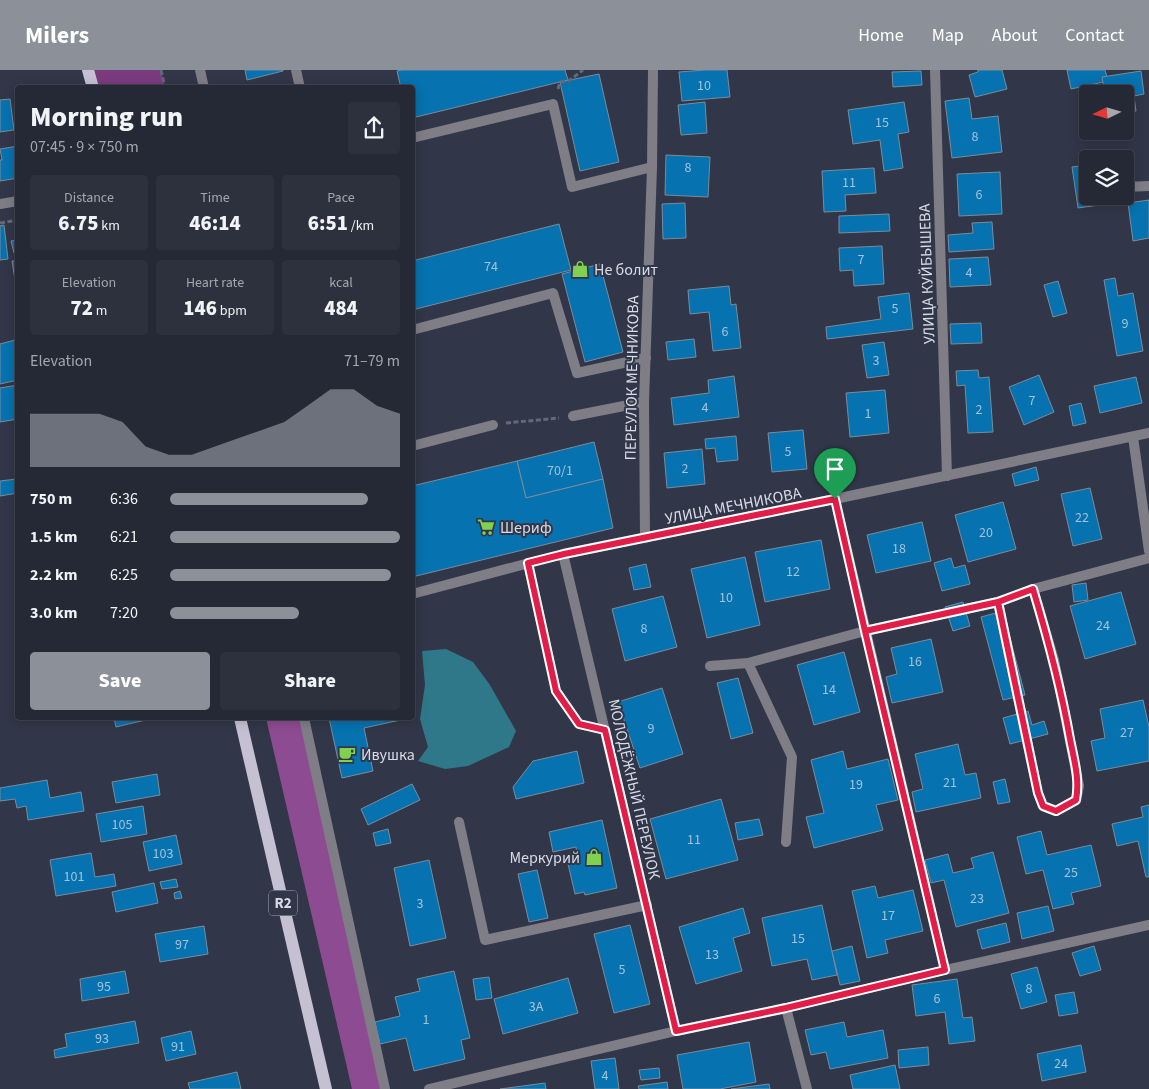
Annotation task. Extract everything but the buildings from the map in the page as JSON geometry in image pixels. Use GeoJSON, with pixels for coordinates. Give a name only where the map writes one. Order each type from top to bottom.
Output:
{"type":"FeatureCollection","features":[{"type":"Feature","properties":{"kind":"main road"},"geometry":{"type":"LineString","coordinates":[[88,70],[92,85]]}},
{"type":"Feature","properties":{"kind":"main road","name":"R2"},"geometry":{"type":"LineString","coordinates":[[240,720],[326,1089]]}},
{"type":"Feature","properties":{"kind":"street"},"geometry":{"type":"LineString","coordinates":[[200,70],[203,85]]}},
{"type":"Feature","properties":{"kind":"street"},"geometry":{"type":"LineString","coordinates":[[296,70],[299,85]]}},
{"type":"Feature","properties":{"kind":"street","name":"ПЕРЕУЛОК МЕЧНИКОВА"},"geometry":{"type":"LineString","coordinates":[[645,538],[644,402],[652,167],[653,70]]}},
{"type":"Feature","properties":{"kind":"street","name":"УЛИЦА КУЙБЫШЕВА"},"geometry":{"type":"LineString","coordinates":[[935,70],[947,476]]}},
{"type":"Feature","properties":{"kind":"street"},"geometry":{"type":"LineString","coordinates":[[415,137],[553,104],[572,187],[652,167]]}},
{"type":"Feature","properties":{"kind":"street"},"geometry":{"type":"LineString","coordinates":[[1134,187],[1149,186]]}},
{"type":"Feature","properties":{"kind":"street"},"geometry":{"type":"LineString","coordinates":[[0,204],[15,202]]}},
{"type":"Feature","properties":{"kind":"street"},"geometry":{"type":"LineString","coordinates":[[415,329],[553,293],[577,373],[646,358]]}},
{"type":"Feature","properties":{"kind":"street"},"geometry":{"type":"LineString","coordinates":[[573,416],[644,402]]}},
{"type":"Feature","properties":{"kind":"street"},"geometry":{"type":"LineString","coordinates":[[415,445],[493,425]]}},
{"type":"Feature","properties":{"kind":"street","name":"УЛИЦА МЕЧНИКОВА"},"geometry":{"type":"LineString","coordinates":[[415,593],[564,554],[1149,433]]}},
{"type":"Feature","properties":{"kind":"street"},"geometry":{"type":"LineString","coordinates":[[1133,437],[1149,551]]}},
{"type":"Feature","properties":{"kind":"street"},"geometry":{"type":"LineString","coordinates":[[835,499],[945,970]]}},
{"type":"Feature","properties":{"kind":"street","name":"МОЛОДЁЖНЫЙ ПЕРЕУЛОК"},"geometry":{"type":"LineString","coordinates":[[564,554],[676,1031]]}},
{"type":"Feature","properties":{"kind":"street"},"geometry":{"type":"LineString","coordinates":[[710,666],[748,662],[865,631],[998,602],[1033,589],[1149,558]]}},
{"type":"Feature","properties":{"kind":"street"},"geometry":{"type":"LineString","coordinates":[[528,563],[556,691],[579,724],[605,730]]}},
{"type":"Feature","properties":{"kind":"street"},"geometry":{"type":"LineString","coordinates":[[998,602],[1038,793],[1043,806],[1056,811],[1076,800],[1079,786],[1054,660],[1033,589]]}},
{"type":"Feature","properties":{"kind":"street"},"geometry":{"type":"LineString","coordinates":[[748,662],[792,757],[786,842]]}},
{"type":"Feature","properties":{"kind":"street"},"geometry":{"type":"LineString","coordinates":[[304,720],[385,1089]]}},
{"type":"Feature","properties":{"kind":"street"},"geometry":{"type":"LineString","coordinates":[[459,822],[485,940],[647,905]]}},
{"type":"Feature","properties":{"kind":"street"},"geometry":{"type":"LineString","coordinates":[[429,1089],[676,1031],[786,1008],[945,970],[1149,925]]}},
{"type":"Feature","properties":{"kind":"street"},"geometry":{"type":"LineString","coordinates":[[786,1008],[807,1089]]}},
{"type":"Feature","properties":{"kind":"path"},"geometry":{"type":"LineString","coordinates":[[161,70],[164,85]]}},
{"type":"Feature","properties":{"kind":"path"},"geometry":{"type":"LineString","coordinates":[[553,104],[560,82],[570,80],[583,70]]}},
{"type":"Feature","properties":{"kind":"path"},"geometry":{"type":"LineString","coordinates":[[0,224],[15,221]]}},
{"type":"Feature","properties":{"kind":"path"},"geometry":{"type":"LineString","coordinates":[[493,425],[573,416]]}},
{"type":"Feature","properties":{"kind":"shaded area"},"geometry":{"type":"Polygon","coordinates":[[[88,70],[161,70],[165,85],[92,85],[88,70]]]}},
{"type":"Feature","properties":{"kind":"shaded area"},"geometry":{"type":"Polygon","coordinates":[[[266,720],[304,720],[385,1089],[352,1089],[266,720]]]}},
{"type":"Feature","properties":{"kind":"water"},"geometry":{"type":"Polygon","coordinates":[[[446,649],[473,662],[490,685],[516,731],[509,747],[468,766],[445,769],[418,761],[428,747],[420,719],[425,685],[422,651],[446,649]]]}},
{"type":"Feature","properties":{"kind":"place","name":"Не болит"},"geometry":{"type":"Point","coordinates":[580,269]}},
{"type":"Feature","properties":{"kind":"place","name":"Шериф"},"geometry":{"type":"Point","coordinates":[486,527]}},
{"type":"Feature","properties":{"kind":"place","name":"Ивушка"},"geometry":{"type":"Point","coordinates":[347,754]}},
{"type":"Feature","properties":{"kind":"place","name":"Меркурий"},"geometry":{"type":"Point","coordinates":[594,857]}},
{"type":"Feature","properties":{"kind":"route"},"geometry":{"type":"LineString","coordinates":[[835,499],[528,563],[556,691],[579,724],[605,730],[676,1031],[786,1008],[945,970],[865,631],[998,602],[1033,589],[1054,660],[1065,710],[1079,786],[1076,800],[1056,811],[1043,806],[1038,793],[998,602],[932,616],[865,631],[835,499]]}}]}
